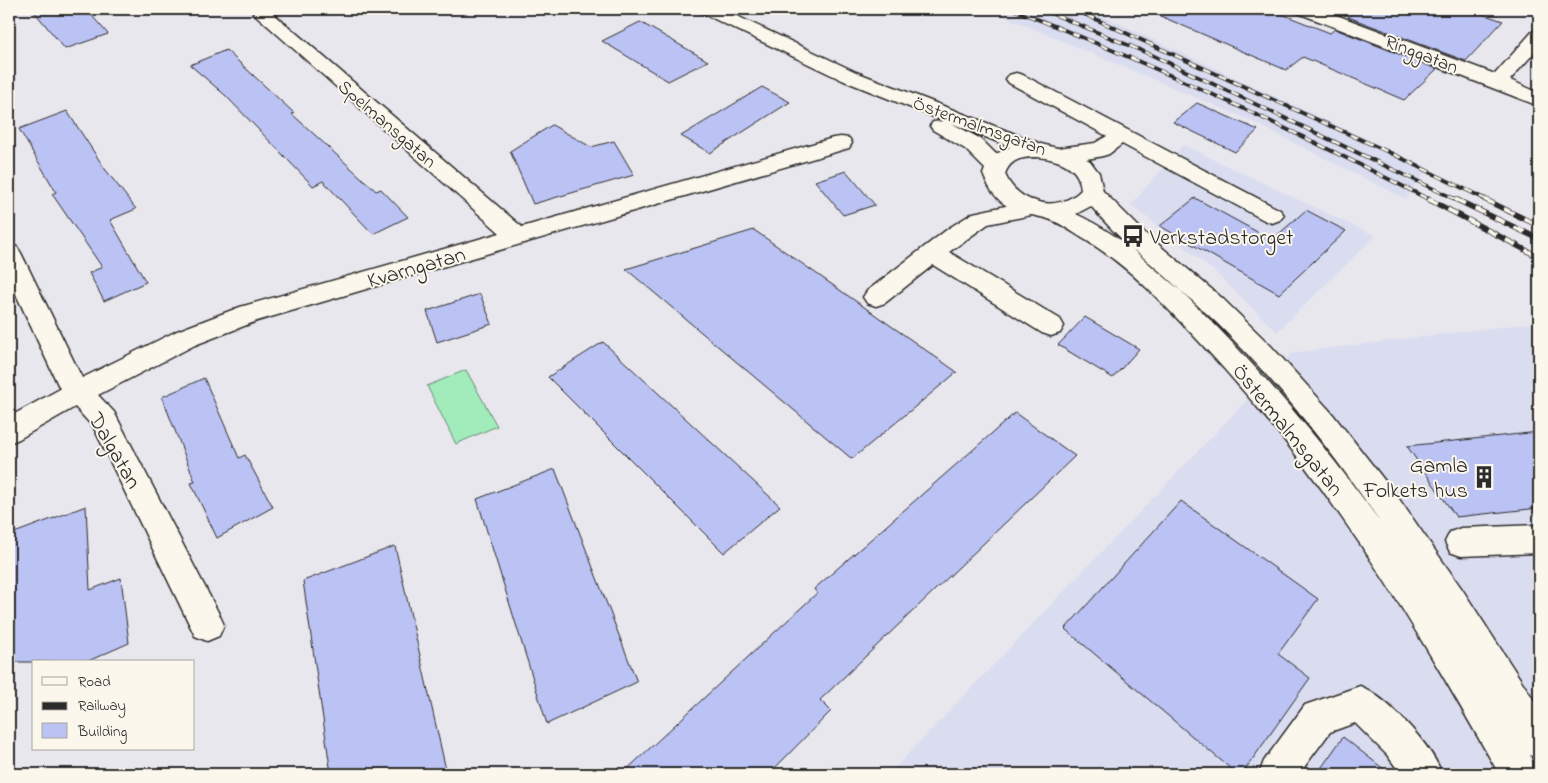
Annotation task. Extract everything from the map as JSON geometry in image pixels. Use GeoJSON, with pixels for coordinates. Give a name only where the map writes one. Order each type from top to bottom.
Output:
{"type":"FeatureCollection","features":[{"type":"Feature","properties":{"kind":"street","name":"Spelmansgatan"},"geometry":{"type":"LineString","coordinates":[[258,9],[519,237]]}},
{"type":"Feature","properties":{"kind":"street","name":"Östermalmsgatan"},"geometry":{"type":"LineString","coordinates":[[708,9],[849,76],[1037,150],[1060,154],[1079,163],[1106,210],[1123,227],[1207,299],[1249,340],[1286,379],[1335,439],[1382,499],[1444,590],[1539,740]]}},
{"type":"Feature","properties":{"kind":"street","name":"Ringgatan"},"geometry":{"type":"LineString","coordinates":[[1304,9],[1498,82],[1539,100]]}},
{"type":"Feature","properties":{"kind":"street"},"geometry":{"type":"LineString","coordinates":[[1498,82],[1535,47]]}},
{"type":"Feature","properties":{"kind":"street","name":"Östermalmsgatan"},"geometry":{"type":"LineString","coordinates":[[849,76],[900,106],[973,144],[996,174],[999,188],[1013,200],[1077,222],[1145,272],[1181,306],[1264,395],[1348,502],[1395,569],[1520,774]]}},
{"type":"Feature","properties":{"kind":"street"},"geometry":{"type":"LineString","coordinates":[[1016,79],[1272,215]]}},
{"type":"Feature","properties":{"kind":"street"},"geometry":{"type":"LineString","coordinates":[[1060,154],[1101,149],[1122,135]]}},
{"type":"Feature","properties":{"kind":"street","name":"Kvarngatan"},"geometry":{"type":"LineString","coordinates":[[9,431],[79,392],[186,338],[249,314],[841,144]]}},
{"type":"Feature","properties":{"kind":"street"},"geometry":{"type":"LineString","coordinates":[[876,297],[981,218],[1078,206],[1084,202],[1091,184],[1094,162],[1101,149]]}},
{"type":"Feature","properties":{"kind":"street"},"geometry":{"type":"LineString","coordinates":[[981,218],[1000,161],[1016,152],[1037,150]]}},
{"type":"Feature","properties":{"kind":"street","name":"Dalgatan"},"geometry":{"type":"LineString","coordinates":[[9,252],[71,384],[104,420],[207,625]]}},
{"type":"Feature","properties":{"kind":"street"},"geometry":{"type":"LineString","coordinates":[[932,253],[1051,326]]}},
{"type":"Feature","properties":{"kind":"street"},"geometry":{"type":"LineString","coordinates":[[1461,542],[1539,539]]}},
{"type":"Feature","properties":{"kind":"street"},"geometry":{"type":"LineString","coordinates":[[1277,774],[1318,718],[1360,704],[1400,742],[1424,774]]}},
{"type":"Feature","properties":{"kind":"shaded area"},"geometry":{"type":"Polygon","coordinates":[[[987,9],[1088,9],[1428,168],[1406,199],[1247,119],[987,9]]]}},
{"type":"Feature","properties":{"kind":"shaded area"},"geometry":{"type":"Polygon","coordinates":[[[1183,145],[1375,236],[1277,332],[1215,272],[1131,205],[1183,145]]]}},
{"type":"Feature","properties":{"kind":"shaded area"},"geometry":{"type":"Polygon","coordinates":[[[1539,322],[1539,774],[889,774],[1292,353],[1539,322]]]}},
{"type":"Feature","properties":{"kind":"green space"},"geometry":{"type":"Polygon","coordinates":[[[466,370],[497,426],[456,444],[427,386],[466,370]]]}},
{"type":"Feature","properties":{"kind":"building"},"geometry":{"type":"Polygon","coordinates":[[[32,9],[86,9],[108,34],[65,49],[32,9]]]}},
{"type":"Feature","properties":{"kind":"building"},"geometry":{"type":"Polygon","coordinates":[[[1144,9],[1269,9],[1330,33],[1335,29],[1437,69],[1404,100],[1303,57],[1286,70],[1144,9]]]}},
{"type":"Feature","properties":{"kind":"building"},"geometry":{"type":"Polygon","coordinates":[[[1358,9],[1467,9],[1503,21],[1466,61],[1348,17],[1358,9]]]}},
{"type":"Feature","properties":{"kind":"building"},"geometry":{"type":"Polygon","coordinates":[[[640,22],[708,61],[668,81],[602,41],[640,22]]]}},
{"type":"Feature","properties":{"kind":"building"},"geometry":{"type":"Polygon","coordinates":[[[226,50],[294,113],[292,114],[376,191],[381,189],[408,217],[373,234],[323,181],[313,186],[225,95],[190,65],[226,50]]]}},
{"type":"Feature","properties":{"kind":"building"},"geometry":{"type":"Polygon","coordinates":[[[762,87],[790,102],[710,153],[681,136],[762,87]]]}},
{"type":"Feature","properties":{"kind":"building"},"geometry":{"type":"Polygon","coordinates":[[[1197,103],[1258,130],[1235,152],[1173,122],[1197,103]]]}},
{"type":"Feature","properties":{"kind":"building"},"geometry":{"type":"Polygon","coordinates":[[[67,111],[105,169],[136,209],[110,220],[146,282],[104,301],[89,273],[102,267],[52,194],[56,192],[19,129],[67,111]]]}},
{"type":"Feature","properties":{"kind":"building"},"geometry":{"type":"Polygon","coordinates":[[[552,125],[591,147],[614,141],[634,175],[533,204],[510,151],[552,125]]]}},
{"type":"Feature","properties":{"kind":"building"},"geometry":{"type":"Polygon","coordinates":[[[846,171],[875,205],[843,215],[815,181],[846,171]]]}},
{"type":"Feature","properties":{"kind":"building"},"geometry":{"type":"Polygon","coordinates":[[[1195,198],[1272,240],[1306,210],[1346,231],[1279,294],[1160,226],[1195,198]]]}},
{"type":"Feature","properties":{"kind":"building"},"geometry":{"type":"Polygon","coordinates":[[[754,230],[957,372],[852,459],[626,269],[754,230]]]}},
{"type":"Feature","properties":{"kind":"building"},"geometry":{"type":"Polygon","coordinates":[[[480,294],[492,324],[437,342],[427,311],[480,294]]]}},
{"type":"Feature","properties":{"kind":"building"},"geometry":{"type":"Polygon","coordinates":[[[1085,317],[1139,349],[1113,378],[1058,345],[1085,317]]]}},
{"type":"Feature","properties":{"kind":"building"},"geometry":{"type":"Polygon","coordinates":[[[603,342],[780,506],[724,553],[548,377],[603,342]]]}},
{"type":"Feature","properties":{"kind":"building"},"geometry":{"type":"Polygon","coordinates":[[[204,378],[239,458],[245,455],[273,507],[217,538],[191,483],[195,482],[162,397],[204,378]]]}},
{"type":"Feature","properties":{"kind":"building"},"geometry":{"type":"Polygon","coordinates":[[[1015,413],[1075,456],[820,700],[831,711],[769,774],[622,774],[817,593],[814,589],[1015,413]]]}},
{"type":"Feature","properties":{"kind":"building","name":"Gamla Folkets hus"},"geometry":{"type":"Polygon","coordinates":[[[1539,432],[1539,508],[1456,517],[1407,446],[1539,432]]]}},
{"type":"Feature","properties":{"kind":"building"},"geometry":{"type":"Polygon","coordinates":[[[555,469],[637,682],[547,724],[477,499],[555,469]]]}},
{"type":"Feature","properties":{"kind":"building"},"geometry":{"type":"Polygon","coordinates":[[[1181,501],[1318,599],[1278,654],[1310,678],[1242,774],[1237,774],[1065,629],[1181,501]]]}},
{"type":"Feature","properties":{"kind":"building"},"geometry":{"type":"Polygon","coordinates":[[[86,506],[90,590],[121,578],[129,643],[91,660],[9,662],[9,535],[86,506]]]}},
{"type":"Feature","properties":{"kind":"building"},"geometry":{"type":"Polygon","coordinates":[[[395,546],[447,774],[331,774],[303,581],[395,546]]]}},
{"type":"Feature","properties":{"kind":"building"},"geometry":{"type":"Polygon","coordinates":[[[1343,737],[1390,774],[1317,774],[1343,737]]]}},
{"type":"Feature","properties":{"kind":"railway"},"geometry":{"type":"LineString","coordinates":[[1012,9],[1223,99],[1327,148],[1430,200]]}},
{"type":"Feature","properties":{"kind":"railway"},"geometry":{"type":"LineString","coordinates":[[1041,9],[1152,55],[1457,200]]}},
{"type":"Feature","properties":{"kind":"railway"},"geometry":{"type":"LineString","coordinates":[[1073,9],[1395,155],[1487,200]]}},
{"type":"Feature","properties":{"kind":"railway"},"geometry":{"type":"LineString","coordinates":[[1428,199],[1539,257]]}},
{"type":"Feature","properties":{"kind":"railway"},"geometry":{"type":"LineString","coordinates":[[1455,199],[1539,239]]}},
{"type":"Feature","properties":{"kind":"railway"},"geometry":{"type":"LineString","coordinates":[[1484,199],[1539,226]]}},
{"type":"Feature","properties":{"kind":"place","name":"Verkstadstorget"},"geometry":{"type":"Point","coordinates":[1133,236]}},
{"type":"Feature","properties":{"kind":"place","name":"Gamla Folkets hus"},"geometry":{"type":"Point","coordinates":[1484,477]}}]}
